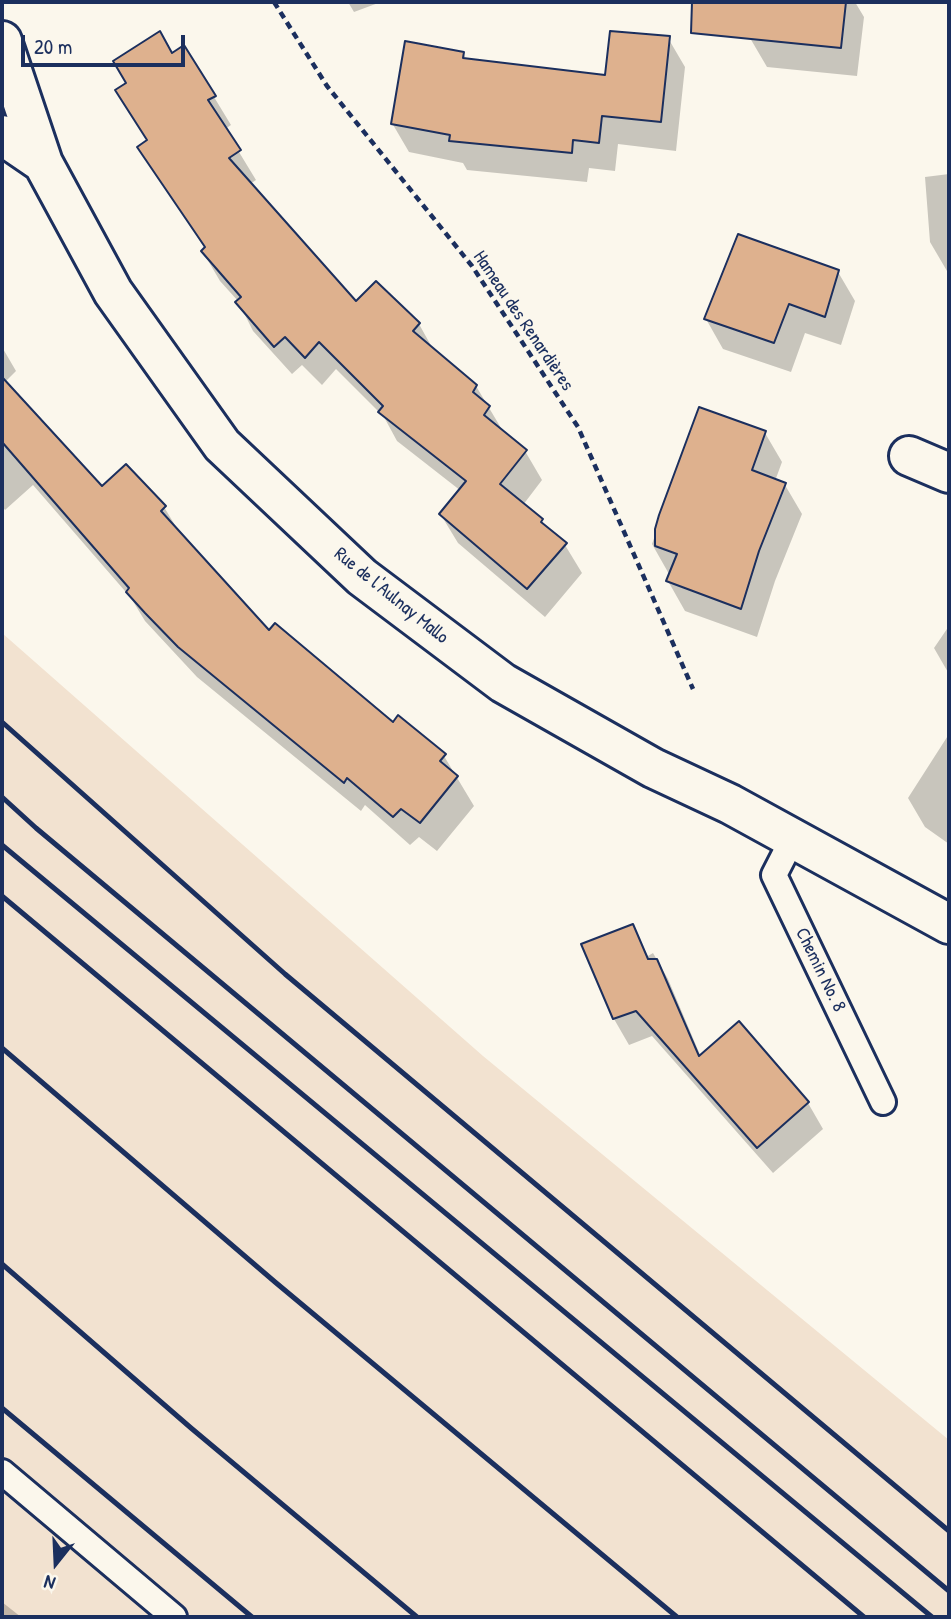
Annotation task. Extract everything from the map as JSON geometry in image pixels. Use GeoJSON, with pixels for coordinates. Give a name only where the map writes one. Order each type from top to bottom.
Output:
{"type":"FeatureCollection","features":[{"type":"Feature","properties":{"kind":"street","name":"Rue de l'Aulnay Mallo"},"geometry":{"type":"LineString","coordinates":[[2,41],[43,163],[113,292],[222,445],[362,577],[503,683],[653,768],[730,804],[949,923]]}},
{"type":"Feature","properties":{"kind":"street"},"geometry":{"type":"LineString","coordinates":[[2,135],[43,163]]}},
{"type":"Feature","properties":{"kind":"street"},"geometry":{"type":"LineString","coordinates":[[909,456],[949,472]]}},
{"type":"Feature","properties":{"kind":"lane","name":"Chemin No. 8"},"geometry":{"type":"LineString","coordinates":[[793,838],[774,875],[883,1102]]}},
{"type":"Feature","properties":{"kind":"lane"},"geometry":{"type":"LineString","coordinates":[[2,1472],[174,1617]]}},
{"type":"Feature","properties":{"kind":"path","name":"Hameau des Renardières"},"geometry":{"type":"LineString","coordinates":[[274,2],[327,86],[471,266],[578,427],[693,689]]}},
{"type":"Feature","properties":{"kind":"shaded area"},"geometry":{"type":"Polygon","coordinates":[[[2,633],[483,1056],[949,1440],[949,1617],[2,1617],[2,633]]]}},
{"type":"Feature","properties":{"kind":"building"},"geometry":{"type":"Polygon","coordinates":[[[692,2],[846,2],[841,48],[691,33],[692,2]]]}},
{"type":"Feature","properties":{"kind":"building"},"geometry":{"type":"Polygon","coordinates":[[[160,31],[172,53],[184,45],[216,96],[208,100],[241,150],[229,158],[356,301],[376,281],[420,323],[413,331],[477,385],[473,392],[490,406],[484,415],[527,450],[500,484],[543,519],[541,522],[567,543],[527,589],[439,514],[466,481],[378,412],[383,406],[319,342],[305,358],[285,337],[274,347],[235,302],[241,297],[201,251],[205,247],[137,147],[147,140],[115,90],[126,83],[113,61],[160,31]]]}},
{"type":"Feature","properties":{"kind":"building"},"geometry":{"type":"Polygon","coordinates":[[[610,31],[670,36],[661,122],[602,116],[599,143],[573,140],[572,153],[449,141],[450,135],[391,124],[405,41],[464,52],[463,58],[605,75],[610,31]]]}},
{"type":"Feature","properties":{"kind":"building"},"geometry":{"type":"Polygon","coordinates":[[[738,234],[839,270],[825,317],[789,304],[774,343],[704,319],[738,234]]]}},
{"type":"Feature","properties":{"kind":"building"},"geometry":{"type":"Polygon","coordinates":[[[2,377],[102,486],[126,464],[166,506],[161,511],[269,630],[275,623],[393,722],[398,715],[446,754],[440,761],[458,776],[420,823],[401,809],[393,817],[347,778],[344,783],[178,647],[145,613],[126,592],[129,588],[2,442],[2,377]]]}},
{"type":"Feature","properties":{"kind":"building"},"geometry":{"type":"Polygon","coordinates":[[[699,407],[766,431],[752,470],[786,483],[759,551],[741,609],[666,581],[677,554],[655,546],[655,529],[659,515],[699,407]]]}},
{"type":"Feature","properties":{"kind":"building"},"geometry":{"type":"Polygon","coordinates":[[[633,924],[648,959],[657,959],[699,1056],[739,1021],[809,1102],[757,1148],[636,1011],[613,1019],[581,944],[633,924]]]}},
{"type":"Feature","properties":{"kind":"railway"},"geometry":{"type":"LineString","coordinates":[[2,722],[285,974],[949,1531]]}},
{"type":"Feature","properties":{"kind":"railway"},"geometry":{"type":"LineString","coordinates":[[2,797],[949,1591]]}},
{"type":"Feature","properties":{"kind":"railway"},"geometry":{"type":"LineString","coordinates":[[2,845],[932,1617]]}},
{"type":"Feature","properties":{"kind":"railway"},"geometry":{"type":"LineString","coordinates":[[2,896],[864,1617]]}},
{"type":"Feature","properties":{"kind":"railway"},"geometry":{"type":"LineString","coordinates":[[2,1048],[275,1282],[677,1617]]}},
{"type":"Feature","properties":{"kind":"railway"},"geometry":{"type":"LineString","coordinates":[[2,1264],[191,1428],[417,1617]]}},
{"type":"Feature","properties":{"kind":"railway"},"geometry":{"type":"LineString","coordinates":[[2,1408],[252,1617]]}}]}
